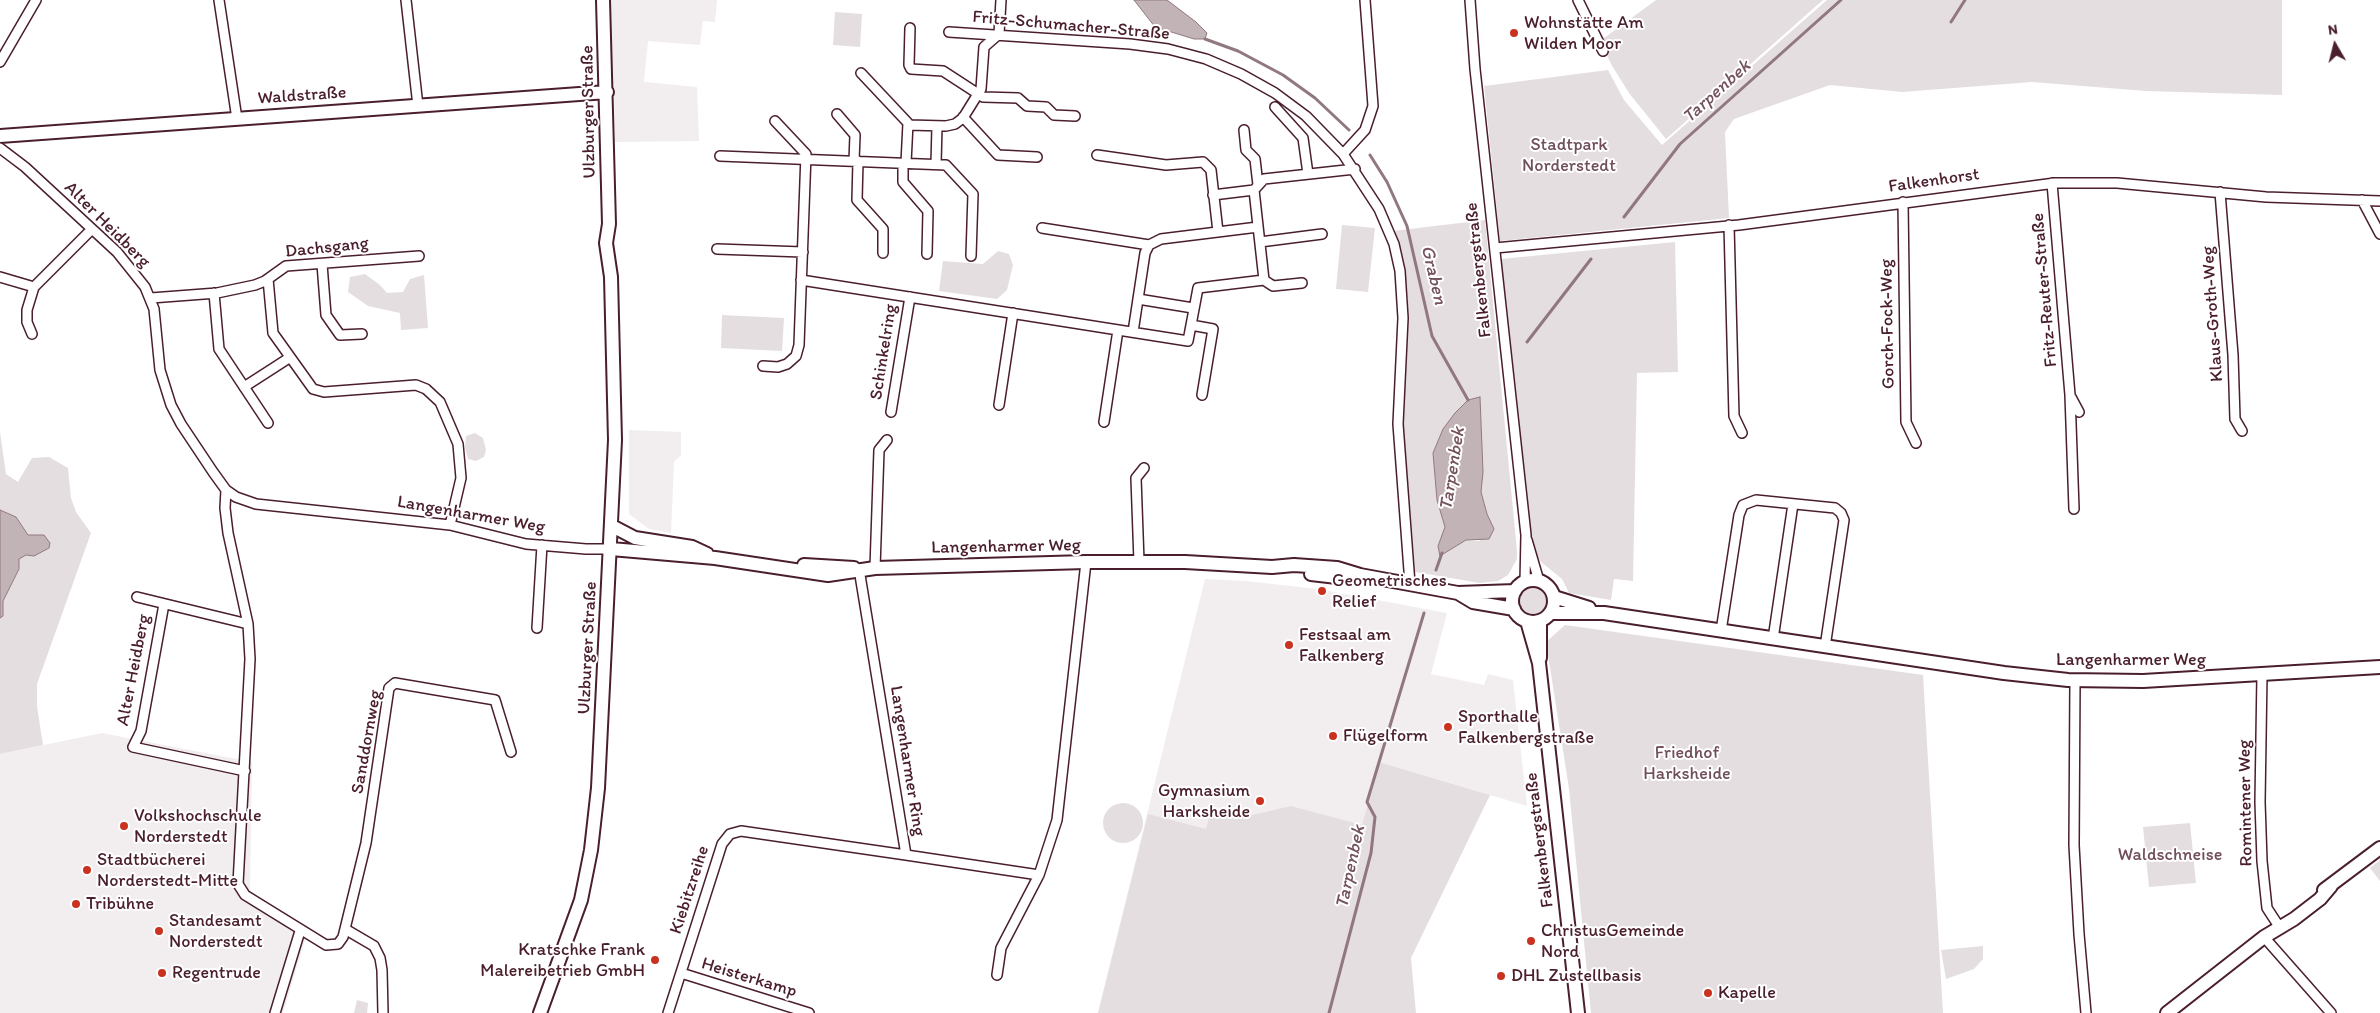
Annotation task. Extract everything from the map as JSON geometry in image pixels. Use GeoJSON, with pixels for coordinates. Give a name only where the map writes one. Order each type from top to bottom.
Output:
{"type":"FeatureCollection","features":[{"type":"Feature","properties":{"kind":"main road","name":"Ulzburger Straße"},"geometry":{"type":"LineString","coordinates":[[540,1013],[574,922],[591,850],[598,788],[611,549],[615,422],[611,277],[615,260],[614,242],[609,224],[607,92],[603,0]]}},
{"type":"Feature","properties":{"kind":"main road","name":"Waldstraße"},"geometry":{"type":"LineString","coordinates":[[0,136],[607,92]]}},
{"type":"Feature","properties":{"kind":"main road","name":"Langenharmer Weg"},"geometry":{"type":"LineString","coordinates":[[612,526],[635,538],[692,547],[715,558]]}},
{"type":"Feature","properties":{"kind":"main road","name":"Langenharmer Weg"},"geometry":{"type":"LineString","coordinates":[[611,549],[715,558],[785,567],[828,575],[849,573],[858,569],[875,568],[1138,562],[1272,567],[1293,572],[1336,577],[1360,575],[1458,593],[1514,591]]}},
{"type":"Feature","properties":{"kind":"main road"},"geometry":{"type":"LineString","coordinates":[[1539,581],[1547,585],[1554,597],[1551,613],[1540,621],[1527,621],[1518,616],[1514,609],[1512,600],[1514,591],[1525,582],[1539,581]]}},
{"type":"Feature","properties":{"kind":"main road","name":"Langenharmer Weg"},"geometry":{"type":"LineString","coordinates":[[1458,593],[1473,602],[1514,609]]}},
{"type":"Feature","properties":{"kind":"main road","name":"Langenharmer Weg"},"geometry":{"type":"LineString","coordinates":[[1554,597],[1604,612],[2025,676],[2075,680],[2143,681],[2380,667]]}},
{"type":"Feature","properties":{"kind":"main road","name":"Langenharmer Weg"},"geometry":{"type":"LineString","coordinates":[[1551,613],[1604,612]]}},
{"type":"Feature","properties":{"kind":"main road","name":"Falkenbergstraße"},"geometry":{"type":"LineString","coordinates":[[1527,621],[1539,663]]}},
{"type":"Feature","properties":{"kind":"main road","name":"Falkenbergstraße"},"geometry":{"type":"LineString","coordinates":[[1540,621],[1539,663],[1578,1013]]}},
{"type":"Feature","properties":{"kind":"main road"},"geometry":{"type":"LineString","coordinates":[[2167,1013],[2273,930],[2320,899],[2331,886],[2380,848]]}},
{"type":"Feature","properties":{"kind":"street"},"geometry":{"type":"LineString","coordinates":[[0,62],[36,0]]}},
{"type":"Feature","properties":{"kind":"street"},"geometry":{"type":"LineString","coordinates":[[219,0],[237,119]]}},
{"type":"Feature","properties":{"kind":"street"},"geometry":{"type":"LineString","coordinates":[[406,0],[418,106]]}},
{"type":"Feature","properties":{"kind":"street"},"geometry":{"type":"LineString","coordinates":[[908,125],[937,126],[953,124],[963,117],[979,94],[982,85],[984,47],[999,34],[1001,0]]}},
{"type":"Feature","properties":{"kind":"street"},"geometry":{"type":"LineString","coordinates":[[1343,154],[1363,133],[1372,109],[1366,0]]}},
{"type":"Feature","properties":{"kind":"street","name":"Falkenbergstraße"},"geometry":{"type":"LineString","coordinates":[[1470,0],[1475,69],[1526,535],[1525,582]]}},
{"type":"Feature","properties":{"kind":"street"},"geometry":{"type":"LineString","coordinates":[[1578,0],[1603,51]]}},
{"type":"Feature","properties":{"kind":"street"},"geometry":{"type":"LineString","coordinates":[[910,28],[910,69],[942,71],[985,97],[1018,98],[1026,106],[1046,107],[1054,115],[1075,116]]}},
{"type":"Feature","properties":{"kind":"street","name":"Fritz-Schumacher-Straße"},"geometry":{"type":"LineString","coordinates":[[949,32],[1149,46],[1206,60],[1241,74],[1275,93],[1306,116],[1343,154],[1375,201],[1387,226],[1402,280],[1404,318],[1398,424],[1410,584]]}},
{"type":"Feature","properties":{"kind":"street"},"geometry":{"type":"LineString","coordinates":[[861,72],[908,125],[903,182],[928,211],[927,254]]}},
{"type":"Feature","properties":{"kind":"street"},"geometry":{"type":"LineString","coordinates":[[1275,107],[1303,137],[1308,174]]}},
{"type":"Feature","properties":{"kind":"street"},"geometry":{"type":"LineString","coordinates":[[837,114],[855,134],[856,199],[883,228],[883,253]]}},
{"type":"Feature","properties":{"kind":"street"},"geometry":{"type":"LineString","coordinates":[[963,117],[998,155],[1037,157]]}},
{"type":"Feature","properties":{"kind":"street"},"geometry":{"type":"LineString","coordinates":[[762,366],[785,365],[797,354],[799,347],[806,154],[776,121]]}},
{"type":"Feature","properties":{"kind":"street"},"geometry":{"type":"LineString","coordinates":[[936,164],[937,126]]}},
{"type":"Feature","properties":{"kind":"street"},"geometry":{"type":"LineString","coordinates":[[1244,130],[1246,150],[1255,159],[1258,227],[1264,280]]}},
{"type":"Feature","properties":{"kind":"street","name":"Alter Heidberg"},"geometry":{"type":"LineString","coordinates":[[0,148],[92,228],[134,272],[151,298],[165,389],[181,424],[226,490]]}},
{"type":"Feature","properties":{"kind":"street"},"geometry":{"type":"LineString","coordinates":[[1097,154],[1166,165],[1202,162],[1210,169],[1218,232]]}},
{"type":"Feature","properties":{"kind":"street"},"geometry":{"type":"LineString","coordinates":[[720,156],[948,166],[973,194],[971,256]]}},
{"type":"Feature","properties":{"kind":"street"},"geometry":{"type":"LineString","coordinates":[[1214,195],[1256,187],[1264,179],[1354,169]]}},
{"type":"Feature","properties":{"kind":"street","name":"Falkenhorst"},"geometry":{"type":"LineString","coordinates":[[1495,248],[1729,225],[2052,183],[2117,183],[2268,197],[2380,201]]}},
{"type":"Feature","properties":{"kind":"street","name":"Fritz-Reuter-Straße"},"geometry":{"type":"LineString","coordinates":[[2052,183],[2070,395],[2074,509]]}},
{"type":"Feature","properties":{"kind":"street","name":"Klaus-Groth-Weg"},"geometry":{"type":"LineString","coordinates":[[2220,192],[2234,360],[2235,420],[2242,431]]}},
{"type":"Feature","properties":{"kind":"street"},"geometry":{"type":"LineString","coordinates":[[2362,200],[2380,234]]}},
{"type":"Feature","properties":{"kind":"street","name":"Gorch-Fock-Weg"},"geometry":{"type":"LineString","coordinates":[[1903,202],[1906,422],[1916,443]]}},
{"type":"Feature","properties":{"kind":"street"},"geometry":{"type":"LineString","coordinates":[[1729,225],[1734,416],[1742,434]]}},
{"type":"Feature","properties":{"kind":"street"},"geometry":{"type":"LineString","coordinates":[[1042,228],[1149,245],[1161,239],[1258,227]]}},
{"type":"Feature","properties":{"kind":"street"},"geometry":{"type":"LineString","coordinates":[[32,334],[27,322],[27,310],[34,287],[92,228]]}},
{"type":"Feature","properties":{"kind":"street"},"geometry":{"type":"LineString","coordinates":[[1260,242],[1322,234]]}},
{"type":"Feature","properties":{"kind":"street"},"geometry":{"type":"LineString","coordinates":[[1133,332],[1145,253],[1149,245]]}},
{"type":"Feature","properties":{"kind":"street"},"geometry":{"type":"LineString","coordinates":[[716,249],[803,252]]}},
{"type":"Feature","properties":{"kind":"street","name":"Dachsgang"},"geometry":{"type":"LineString","coordinates":[[151,298],[214,293],[255,285],[268,279],[285,267],[420,256]]}},
{"type":"Feature","properties":{"kind":"street"},"geometry":{"type":"LineString","coordinates":[[322,264],[326,315],[340,335],[362,334]]}},
{"type":"Feature","properties":{"kind":"street"},"geometry":{"type":"LineString","coordinates":[[0,278],[34,287]]}},
{"type":"Feature","properties":{"kind":"street"},"geometry":{"type":"LineString","coordinates":[[268,279],[273,333],[309,386],[317,391],[416,385],[424,388],[439,401],[458,448],[461,482],[450,525]]}},
{"type":"Feature","properties":{"kind":"street","name":"Schinkelring"},"geometry":{"type":"LineString","coordinates":[[802,280],[1188,341],[1198,288],[1264,280],[1273,286],[1302,283]]}},
{"type":"Feature","properties":{"kind":"street"},"geometry":{"type":"LineString","coordinates":[[214,293],[219,349],[268,423]]}},
{"type":"Feature","properties":{"kind":"street","name":"Schinkelring"},"geometry":{"type":"LineString","coordinates":[[891,412],[910,297]]}},
{"type":"Feature","properties":{"kind":"street"},"geometry":{"type":"LineString","coordinates":[[1138,299],[1194,308]]}},
{"type":"Feature","properties":{"kind":"street"},"geometry":{"type":"LineString","coordinates":[[999,405],[1013,314]]}},
{"type":"Feature","properties":{"kind":"street"},"geometry":{"type":"LineString","coordinates":[[1191,325],[1213,329],[1202,395]]}},
{"type":"Feature","properties":{"kind":"street"},"geometry":{"type":"LineString","coordinates":[[1104,422],[1118,330]]}},
{"type":"Feature","properties":{"kind":"street"},"geometry":{"type":"LineString","coordinates":[[244,388],[290,358]]}},
{"type":"Feature","properties":{"kind":"street","name":"Fritz-Reuter-Straße"},"geometry":{"type":"LineString","coordinates":[[2070,395],[2079,412]]}},
{"type":"Feature","properties":{"kind":"street"},"geometry":{"type":"LineString","coordinates":[[875,568],[879,450],[887,440]]}},
{"type":"Feature","properties":{"kind":"street"},"geometry":{"type":"LineString","coordinates":[[1138,562],[1136,478],[1144,468]]}},
{"type":"Feature","properties":{"kind":"street"},"geometry":{"type":"LineString","coordinates":[[226,490],[225,508],[228,533],[248,624],[250,659],[238,884],[245,895],[300,931],[326,945],[333,946],[338,944],[345,930],[374,946],[380,958],[382,970],[383,1013]]}},
{"type":"Feature","properties":{"kind":"street","name":"Langenharmer Weg"},"geometry":{"type":"LineString","coordinates":[[226,490],[240,499],[256,504],[450,525],[526,544],[611,549]]}},
{"type":"Feature","properties":{"kind":"street"},"geometry":{"type":"LineString","coordinates":[[1721,631],[1740,509],[1745,504],[1754,500],[1836,509],[1843,517],[1825,647]]}},
{"type":"Feature","properties":{"kind":"street"},"geometry":{"type":"LineString","coordinates":[[1773,639],[1793,504]]}},
{"type":"Feature","properties":{"kind":"street","name":"Falkenbergstraße"},"geometry":{"type":"LineString","coordinates":[[1526,535],[1539,581]]}},
{"type":"Feature","properties":{"kind":"street"},"geometry":{"type":"LineString","coordinates":[[537,628],[542,546]]}},
{"type":"Feature","properties":{"kind":"street"},"geometry":{"type":"LineString","coordinates":[[997,975],[1003,944],[1039,875],[1053,836],[1061,797],[1086,562]]}},
{"type":"Feature","properties":{"kind":"street","name":"Langenharmer Ring"},"geometry":{"type":"LineString","coordinates":[[858,569],[906,855],[1039,875]]}},
{"type":"Feature","properties":{"kind":"street","name":"Alter Heidberg"},"geometry":{"type":"LineString","coordinates":[[137,597],[248,624]]}},
{"type":"Feature","properties":{"kind":"street","name":"Alter Heidberg"},"geometry":{"type":"LineString","coordinates":[[164,604],[141,731],[133,747],[245,771]]}},
{"type":"Feature","properties":{"kind":"street","name":"Romintener Weg"},"geometry":{"type":"LineString","coordinates":[[2262,674],[2261,846],[2267,908],[2273,930],[2331,1013]]}},
{"type":"Feature","properties":{"kind":"street"},"geometry":{"type":"LineString","coordinates":[[2075,680],[2074,845],[2079,941],[2086,1013]]}},
{"type":"Feature","properties":{"kind":"street","name":"Sanddornweg"},"geometry":{"type":"LineString","coordinates":[[345,930],[366,843],[389,688],[395,683],[494,700],[511,752]]}},
{"type":"Feature","properties":{"kind":"street","name":"Kiebitzreihe"},"geometry":{"type":"LineString","coordinates":[[668,1013],[722,844],[732,833],[742,832],[906,855]]}},
{"type":"Feature","properties":{"kind":"street"},"geometry":{"type":"LineString","coordinates":[[275,1013],[300,931]]}},
{"type":"Feature","properties":{"kind":"street","name":"Heisterkamp"},"geometry":{"type":"LineString","coordinates":[[680,973],[809,1013]]}},
{"type":"Feature","properties":{"kind":"shaded area"},"geometry":{"type":"Polygon","coordinates":[[[605,0],[717,0],[715,22],[703,21],[700,45],[648,41],[644,82],[697,87],[699,141],[615,142],[614,93],[605,0]]]}},
{"type":"Feature","properties":{"kind":"shaded area"},"geometry":{"type":"Polygon","coordinates":[[[629,430],[681,432],[681,455],[674,462],[671,533],[649,529],[629,514],[629,430]]]}},
{"type":"Feature","properties":{"kind":"shaded area","name":"Gymnasium Harksheide"},"geometry":{"type":"Polygon","coordinates":[[[1205,579],[1245,581],[1318,589],[1447,613],[1431,674],[1484,685],[1488,674],[1513,680],[1527,806],[1379,762],[1312,1013],[1098,1013],[1205,579]]]}},
{"type":"Feature","properties":{"kind":"shaded area"},"geometry":{"type":"Polygon","coordinates":[[[102,733],[252,762],[250,890],[259,900],[309,927],[283,1013],[0,1013],[0,754],[102,733]]]}},
{"type":"Feature","properties":{"kind":"green space"},"geometry":{"type":"Polygon","coordinates":[[[1656,0],[1823,0],[1666,139],[1629,93],[1611,64],[1600,41],[1656,0]]]}},
{"type":"Feature","properties":{"kind":"green space","name":"Stadtpark Norderstedt"},"geometry":{"type":"Polygon","coordinates":[[[1827,0],[2282,0],[2282,95],[2146,91],[2032,82],[1902,92],[1830,85],[1734,119],[1725,132],[1729,218],[1500,241],[1484,86],[1608,70],[1624,100],[1662,145],[1827,0]]]}},
{"type":"Feature","properties":{"kind":"green space"},"geometry":{"type":"Polygon","coordinates":[[[835,12],[862,14],[860,47],[833,45],[835,12]]]}},
{"type":"Feature","properties":{"kind":"green space"},"geometry":{"type":"Polygon","coordinates":[[[1485,220],[1517,551],[1517,559],[1508,575],[1498,581],[1480,583],[1415,572],[1403,417],[1408,299],[1404,271],[1393,231],[1485,220]],[[1480,397],[1443,429],[1433,453],[1437,500],[1445,527],[1438,546],[1441,556],[1466,540],[1479,541],[1494,529],[1487,514],[1481,492],[1483,472],[1480,397]]]}},
{"type":"Feature","properties":{"kind":"green space"},"geometry":{"type":"Polygon","coordinates":[[[1342,225],[1375,228],[1368,292],[1336,289],[1342,225]]]}},
{"type":"Feature","properties":{"kind":"green space"},"geometry":{"type":"Polygon","coordinates":[[[1675,242],[1678,372],[1637,373],[1633,581],[1614,579],[1611,600],[1569,593],[1562,579],[1541,562],[1533,549],[1501,259],[1675,242]]]}},
{"type":"Feature","properties":{"kind":"green space"},"geometry":{"type":"Polygon","coordinates":[[[998,251],[1009,254],[1013,265],[1007,290],[997,299],[939,291],[943,261],[983,264],[998,251]]]}},
{"type":"Feature","properties":{"kind":"green space"},"geometry":{"type":"Polygon","coordinates":[[[365,274],[387,293],[403,292],[410,279],[424,275],[428,328],[401,330],[400,313],[368,306],[348,292],[350,277],[365,274]]]}},
{"type":"Feature","properties":{"kind":"green space"},"geometry":{"type":"Polygon","coordinates":[[[722,315],[784,318],[782,351],[721,348],[722,315]]]}},
{"type":"Feature","properties":{"kind":"green space"},"geometry":{"type":"Polygon","coordinates":[[[0,432],[6,474],[18,482],[32,458],[49,457],[68,468],[71,498],[76,512],[91,533],[37,684],[37,706],[43,745],[0,754],[0,618],[3,616],[3,601],[19,569],[19,559],[26,555],[34,556],[49,548],[44,535],[28,535],[16,517],[0,510],[0,432]]]}},
{"type":"Feature","properties":{"kind":"green space"},"geometry":{"type":"Polygon","coordinates":[[[475,433],[483,438],[486,450],[484,457],[476,461],[468,459],[465,448],[466,436],[475,433]]]}},
{"type":"Feature","properties":{"kind":"green space"},"geometry":{"type":"Polygon","coordinates":[[[1533,586],[1543,590],[1547,600],[1543,610],[1533,614],[1523,610],[1519,600],[1523,590],[1533,586]]]}},
{"type":"Feature","properties":{"kind":"green space","name":"Friedhof Harksheide"},"geometry":{"type":"Polygon","coordinates":[[[1565,625],[1923,675],[1943,1013],[1591,1013],[1569,789],[1546,642],[1565,625]]]}},
{"type":"Feature","properties":{"kind":"green space"},"geometry":{"type":"Polygon","coordinates":[[[1379,762],[1490,795],[1411,958],[1416,1013],[1098,1013],[1148,814],[1206,829],[1211,810],[1240,818],[1291,806],[1362,825],[1379,762]]]}},
{"type":"Feature","properties":{"kind":"green space"},"geometry":{"type":"Polygon","coordinates":[[[1123,803],[1137,809],[1143,823],[1137,837],[1123,843],[1109,837],[1103,823],[1109,809],[1123,803]]]}},
{"type":"Feature","properties":{"kind":"green space","name":"Waldschneise"},"geometry":{"type":"Polygon","coordinates":[[[2190,823],[2196,883],[2149,887],[2143,827],[2190,823]]]}},
{"type":"Feature","properties":{"kind":"green space"},"geometry":{"type":"Polygon","coordinates":[[[2380,860],[2380,881],[2370,868],[2380,860]]]}},
{"type":"Feature","properties":{"kind":"green space"},"geometry":{"type":"Polygon","coordinates":[[[1983,946],[1983,959],[1974,969],[1946,979],[1941,950],[1983,946]]]}},
{"type":"Feature","properties":{"kind":"green space"},"geometry":{"type":"Polygon","coordinates":[[[357,1000],[368,1003],[367,1013],[354,1013],[357,1000]]]}},
{"type":"Feature","properties":{"kind":"water"},"geometry":{"type":"Polygon","coordinates":[[[1134,0],[1167,0],[1207,33],[1205,39],[1194,39],[1155,27],[1134,0]]]}},
{"type":"Feature","properties":{"kind":"water"},"geometry":{"type":"Polygon","coordinates":[[[1480,397],[1483,472],[1481,492],[1487,514],[1494,529],[1489,539],[1466,540],[1440,556],[1438,546],[1445,527],[1437,500],[1433,453],[1443,429],[1455,413],[1468,400],[1480,397]]]}},
{"type":"Feature","properties":{"kind":"water"},"geometry":{"type":"Polygon","coordinates":[[[0,510],[16,517],[28,535],[44,535],[50,543],[49,548],[34,556],[26,555],[19,559],[19,569],[3,601],[3,616],[0,618],[0,510]]]}},
{"type":"Feature","properties":{"kind":"waterway","name":"Tarpenbek"},"geometry":{"type":"LineString","coordinates":[[1624,217],[1680,144],[1841,0]]}},
{"type":"Feature","properties":{"kind":"waterway"},"geometry":{"type":"LineString","coordinates":[[1951,22],[1965,0]]}},
{"type":"Feature","properties":{"kind":"waterway","name":"Graben"},"geometry":{"type":"LineString","coordinates":[[1205,39],[1238,51],[1283,75],[1315,98],[1349,130]]}},
{"type":"Feature","properties":{"kind":"waterway","name":"Graben"},"geometry":{"type":"LineString","coordinates":[[1370,155],[1387,182],[1407,226],[1432,336],[1468,400]]}},
{"type":"Feature","properties":{"kind":"waterway","name":"Tarpenbek"},"geometry":{"type":"LineString","coordinates":[[1527,342],[1591,259]]}},
{"type":"Feature","properties":{"kind":"waterway","name":"Tarpenbek"},"geometry":{"type":"LineString","coordinates":[[1436,570],[1442,553]]}},
{"type":"Feature","properties":{"kind":"waterway","name":"Tarpenbek"},"geometry":{"type":"LineString","coordinates":[[1329,1013],[1371,853],[1375,817],[1367,802],[1424,613]]}},
{"type":"Feature","properties":{"kind":"place","name":"Wohnstätte Am Wilden Moor"},"geometry":{"type":"Point","coordinates":[1514,33]}},
{"type":"Feature","properties":{"kind":"place","name":"Geometrisches Relief"},"geometry":{"type":"Point","coordinates":[1322,591]}},
{"type":"Feature","properties":{"kind":"place","name":"Festsaal am Falkenberg"},"geometry":{"type":"Point","coordinates":[1289,645]}},
{"type":"Feature","properties":{"kind":"place","name":"Sporthalle Falkenbergstraße"},"geometry":{"type":"Point","coordinates":[1448,727]}},
{"type":"Feature","properties":{"kind":"place","name":"Flügelform"},"geometry":{"type":"Point","coordinates":[1333,736]}},
{"type":"Feature","properties":{"kind":"place","name":"Gymnasium Harksheide"},"geometry":{"type":"Point","coordinates":[1260,801]}},
{"type":"Feature","properties":{"kind":"place","name":"Volkshochschule Norderstedt"},"geometry":{"type":"Point","coordinates":[124,826]}},
{"type":"Feature","properties":{"kind":"place","name":"Stadtbücherei Norderstedt-Mitte"},"geometry":{"type":"Point","coordinates":[87,870]}},
{"type":"Feature","properties":{"kind":"place","name":"Tribühne"},"geometry":{"type":"Point","coordinates":[76,904]}},
{"type":"Feature","properties":{"kind":"place","name":"Standesamt Norderstedt"},"geometry":{"type":"Point","coordinates":[159,931]}},
{"type":"Feature","properties":{"kind":"place","name":"ChristusGemeinde Nord"},"geometry":{"type":"Point","coordinates":[1531,941]}},
{"type":"Feature","properties":{"kind":"place","name":"Kratschke Frank Malereibetrieb GmbH"},"geometry":{"type":"Point","coordinates":[655,960]}},
{"type":"Feature","properties":{"kind":"place","name":"Regentrude"},"geometry":{"type":"Point","coordinates":[162,973]}},
{"type":"Feature","properties":{"kind":"place","name":"DHL Zustellbasis"},"geometry":{"type":"Point","coordinates":[1501,976]}},
{"type":"Feature","properties":{"kind":"place","name":"Kapelle"},"geometry":{"type":"Point","coordinates":[1708,993]}}]}
